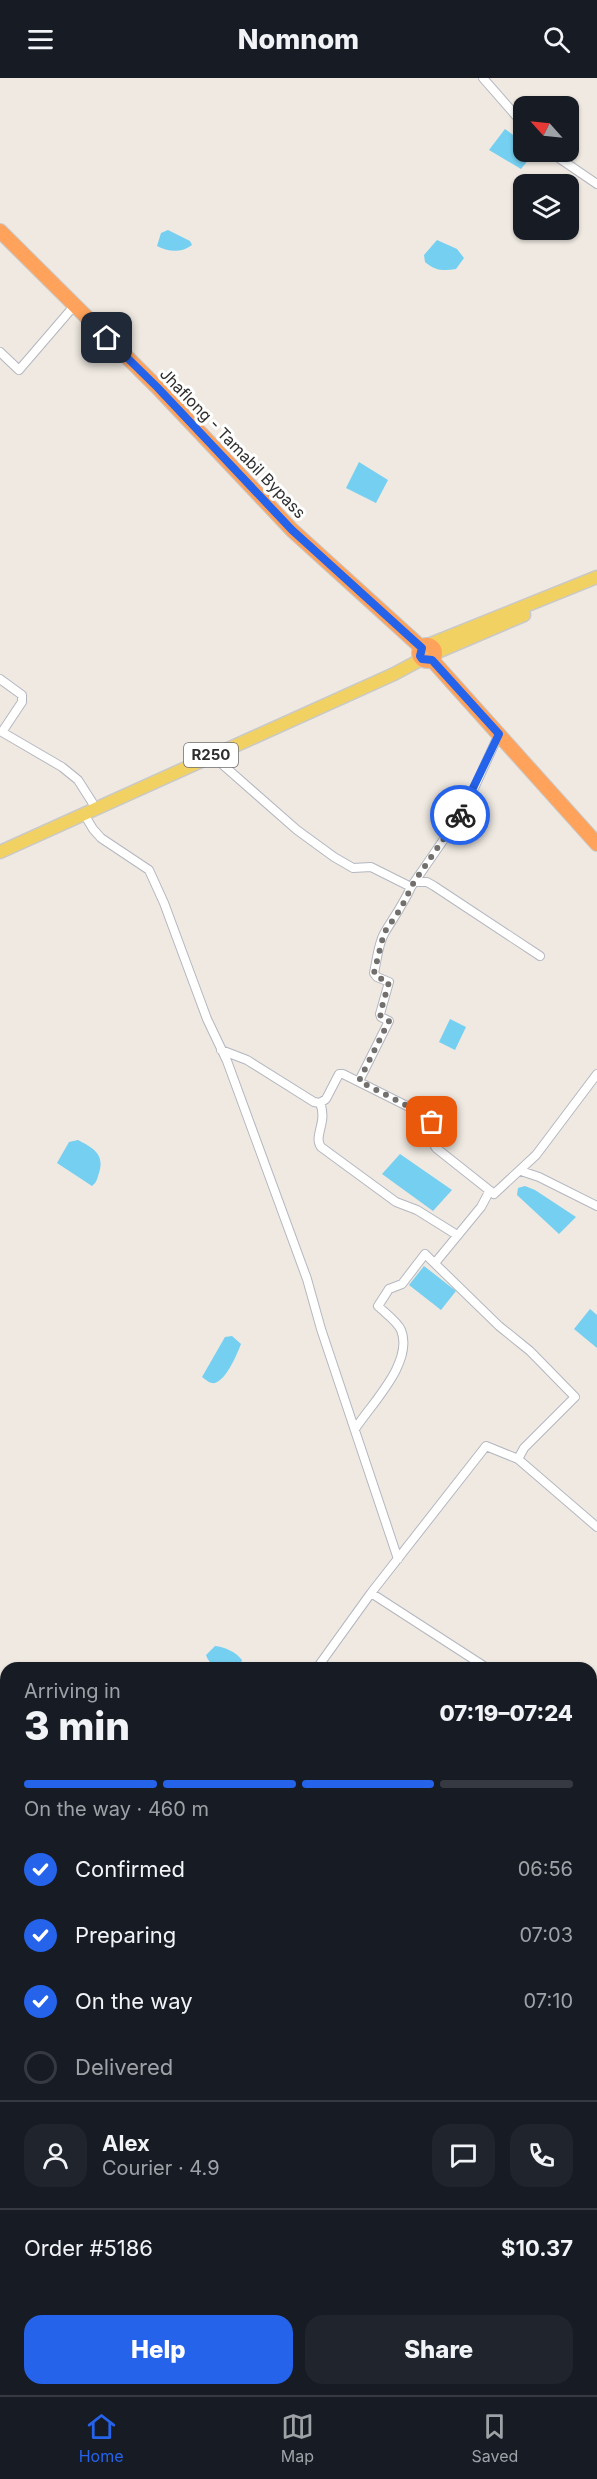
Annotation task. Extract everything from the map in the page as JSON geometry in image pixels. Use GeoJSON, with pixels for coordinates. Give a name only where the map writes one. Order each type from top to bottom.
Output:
{"type":"FeatureCollection","features":[{"type":"Feature","properties":{"kind":"highway","name":"Jhaflong - Tamabil Bypass"},"geometry":{"type":"LineString","coordinates":[[0,231],[157,387],[292,530],[426,653],[597,844]]}},
{"type":"Feature","properties":{"kind":"main road","name":"R250"},"geometry":{"type":"LineString","coordinates":[[0,845],[597,577]]}},
{"type":"Feature","properties":{"kind":"main road","name":"R250"},"geometry":{"type":"LineString","coordinates":[[0,852],[394,674],[426,653],[597,584]]}},
{"type":"Feature","properties":{"kind":"street"},"geometry":{"type":"LineString","coordinates":[[483,78],[513,112]]}},
{"type":"Feature","properties":{"kind":"street"},"geometry":{"type":"LineString","coordinates":[[565,162],[597,184]]}},
{"type":"Feature","properties":{"kind":"street"},"geometry":{"type":"LineString","coordinates":[[0,352],[19,370],[74,306]]}},
{"type":"Feature","properties":{"kind":"street"},"geometry":{"type":"LineString","coordinates":[[0,679],[22,695],[22,702],[2,732],[62,767],[78,780],[92,802]]}},
{"type":"Feature","properties":{"kind":"street"},"geometry":{"type":"LineString","coordinates":[[359,1081],[389,1021],[380,1014],[389,982],[377,977],[374,973],[384,933],[413,885],[464,810],[499,734]]}},
{"type":"Feature","properties":{"kind":"street"},"geometry":{"type":"LineString","coordinates":[[216,753],[223,765],[297,830],[334,857],[352,868],[371,867],[413,885],[427,882],[540,956]]}},
{"type":"Feature","properties":{"kind":"street"},"geometry":{"type":"LineString","coordinates":[[84,813],[93,829],[102,837],[149,870],[168,913],[308,1279],[321,1329],[398,1559]]}},
{"type":"Feature","properties":{"kind":"street"},"geometry":{"type":"LineString","coordinates":[[221,1050],[247,1060],[314,1102],[320,1103],[326,1099],[339,1074],[347,1075],[427,1116],[432,1122],[436,1148],[494,1194],[536,1155],[597,1074]]}},
{"type":"Feature","properties":{"kind":"street"},"geometry":{"type":"LineString","coordinates":[[320,1103],[324,1113],[318,1138],[321,1147],[396,1202],[417,1210],[457,1235]]}},
{"type":"Feature","properties":{"kind":"street"},"geometry":{"type":"LineString","coordinates":[[521,1171],[539,1177],[597,1206]]}},
{"type":"Feature","properties":{"kind":"street"},"geometry":{"type":"LineString","coordinates":[[435,1263],[481,1207],[489,1192]]}},
{"type":"Feature","properties":{"kind":"street"},"geometry":{"type":"LineString","coordinates":[[355,1429],[403,1356],[402,1333],[399,1326],[378,1306],[389,1289],[402,1284],[425,1254],[499,1326],[531,1351],[574,1397],[524,1448],[518,1459]]}},
{"type":"Feature","properties":{"kind":"street"},"geometry":{"type":"LineString","coordinates":[[321,1662],[371,1593],[486,1446],[518,1459],[597,1527]]}},
{"type":"Feature","properties":{"kind":"street"},"geometry":{"type":"LineString","coordinates":[[371,1593],[478,1662]]}},
{"type":"Feature","properties":{"kind":"water"},"geometry":{"type":"Polygon","coordinates":[[[505,129],[513,135],[513,162],[527,162],[521,169],[489,150],[505,129]]]}},
{"type":"Feature","properties":{"kind":"water"},"geometry":{"type":"Polygon","coordinates":[[[168,230],[190,241],[192,245],[175,251],[157,246],[161,233],[168,230]]]}},
{"type":"Feature","properties":{"kind":"water"},"geometry":{"type":"Polygon","coordinates":[[[437,240],[457,249],[464,258],[456,269],[440,270],[425,262],[424,255],[437,240]]]}},
{"type":"Feature","properties":{"kind":"water"},"geometry":{"type":"Polygon","coordinates":[[[359,462],[388,480],[376,503],[346,488],[359,462]]]}},
{"type":"Feature","properties":{"kind":"water"},"geometry":{"type":"Polygon","coordinates":[[[450,1019],[466,1027],[455,1050],[439,1042],[450,1019]]]}},
{"type":"Feature","properties":{"kind":"water"},"geometry":{"type":"Polygon","coordinates":[[[78,1140],[93,1149],[99,1156],[100,1166],[97,1179],[92,1186],[57,1163],[69,1142],[78,1140]]]}},
{"type":"Feature","properties":{"kind":"water"},"geometry":{"type":"Polygon","coordinates":[[[400,1154],[452,1190],[433,1211],[382,1174],[400,1154]]]}},
{"type":"Feature","properties":{"kind":"water"},"geometry":{"type":"Polygon","coordinates":[[[525,1186],[576,1217],[559,1234],[517,1195],[518,1188],[525,1186]]]}},
{"type":"Feature","properties":{"kind":"water"},"geometry":{"type":"Polygon","coordinates":[[[424,1266],[456,1291],[441,1310],[409,1285],[424,1266]]]}},
{"type":"Feature","properties":{"kind":"water"},"geometry":{"type":"Polygon","coordinates":[[[590,1309],[597,1315],[597,1348],[574,1329],[590,1309]]]}},
{"type":"Feature","properties":{"kind":"water"},"geometry":{"type":"Polygon","coordinates":[[[232,1336],[241,1344],[234,1360],[224,1377],[215,1383],[210,1382],[202,1377],[225,1337],[232,1336]]]}},
{"type":"Feature","properties":{"kind":"water"},"geometry":{"type":"Polygon","coordinates":[[[215,1646],[223,1647],[242,1660],[241,1662],[210,1662],[206,1655],[215,1646]]]}},
{"type":"Feature","properties":{"kind":"way so far"},"geometry":{"type":"LineString","coordinates":[[432,1122],[427,1116],[359,1081],[389,1021],[380,1014],[389,982],[377,977],[374,973],[384,933],[393,922],[414,882],[460,815]]}},
{"type":"Feature","properties":{"kind":"route"},"geometry":{"type":"LineString","coordinates":[[107,338],[157,387],[292,530],[422,648],[420,656],[422,659],[432,660],[499,734],[460,815]]}}]}
